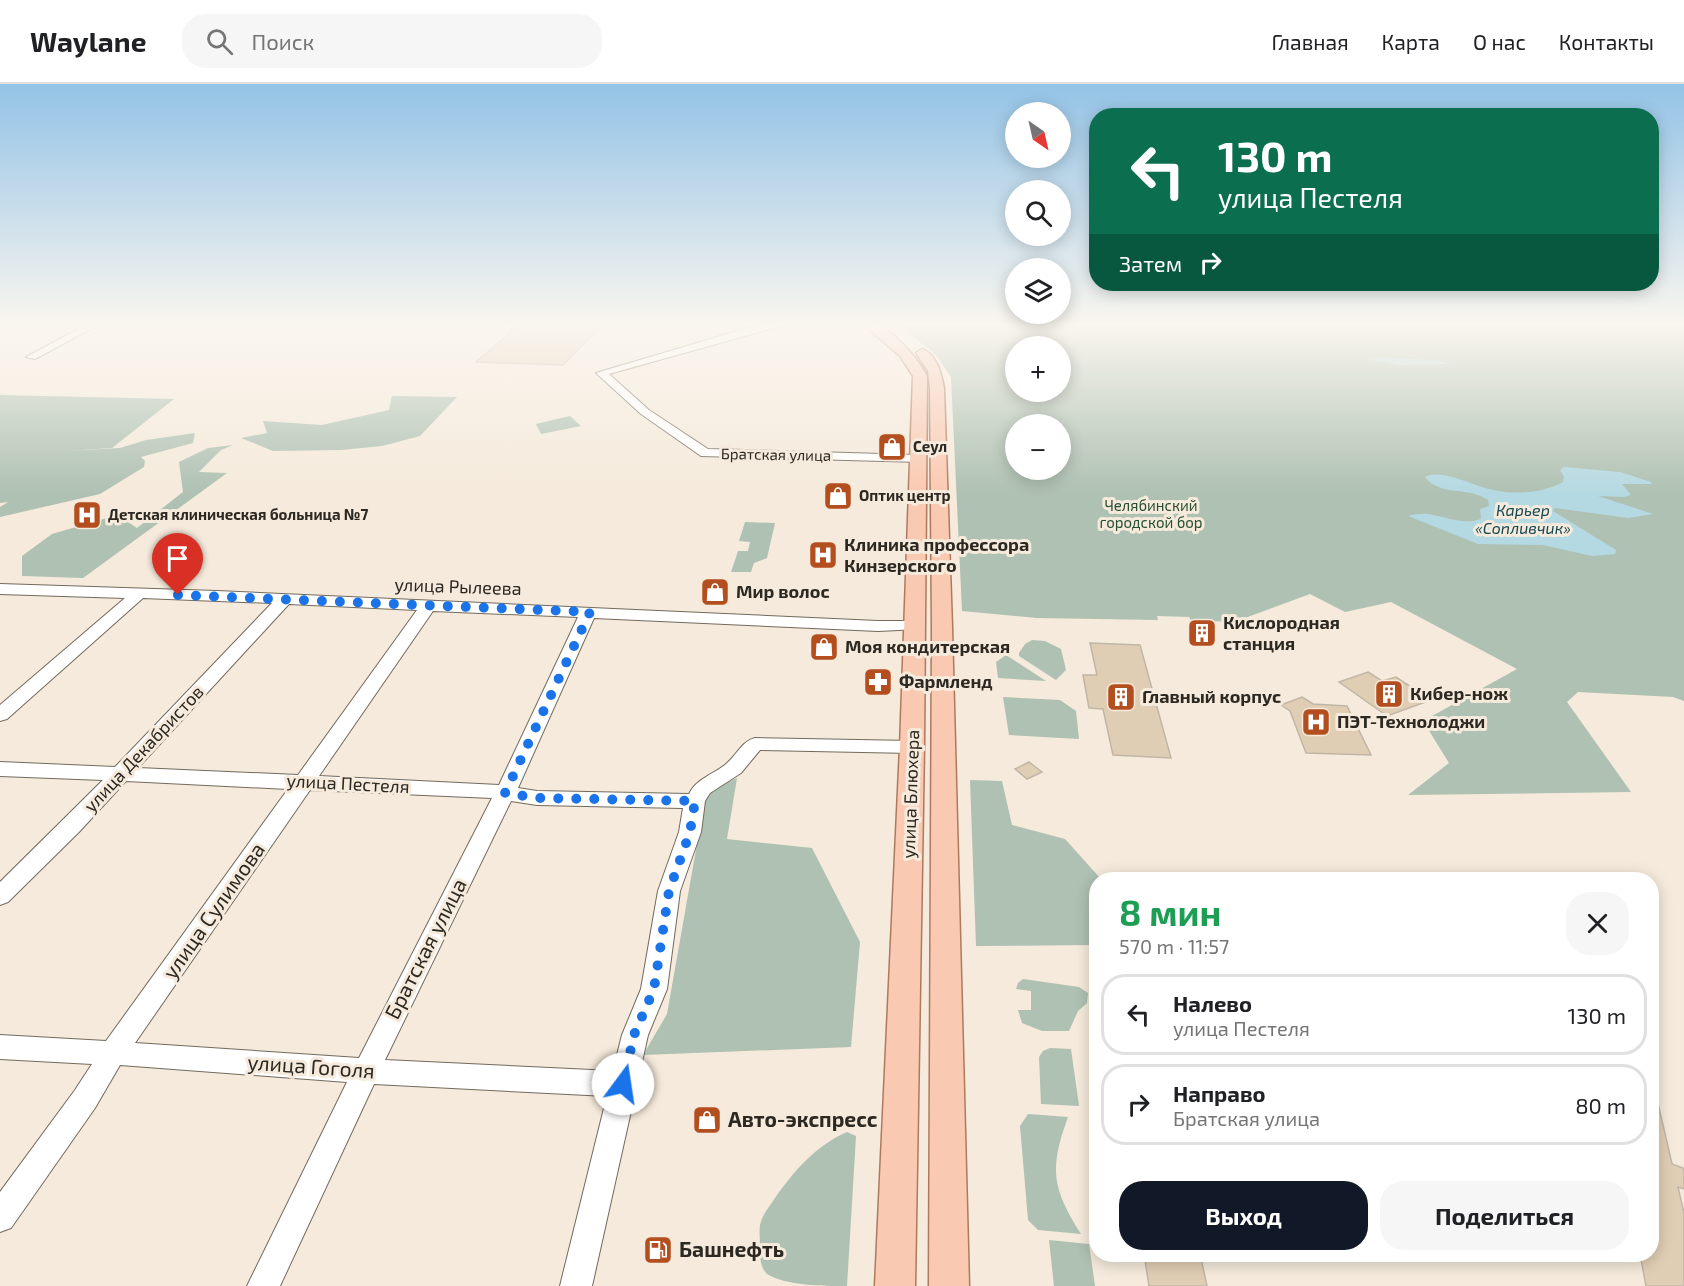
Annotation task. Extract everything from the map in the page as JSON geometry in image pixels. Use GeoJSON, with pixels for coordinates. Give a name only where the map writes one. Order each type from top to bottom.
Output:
{"type":"FeatureCollection","features":[{"type":"Feature","properties":{"kind":"main road","name":"улица Блюхера"},"geometry":{"type":"LineString","coordinates":[[895,1286],[912,747],[920,380]]}},
{"type":"Feature","properties":{"kind":"main road","name":"улица Блюхера"},"geometry":{"type":"LineString","coordinates":[[935,380],[942,627],[949,1286]]}},
{"type":"Feature","properties":{"kind":"main road"},"geometry":{"type":"LineString","coordinates":[[914,625],[942,627]]}},
{"type":"Feature","properties":{"kind":"street","name":"Братская улица"},"geometry":{"type":"LineString","coordinates":[[609,380],[645,412],[705,453],[917,459]]}},
{"type":"Feature","properties":{"kind":"street","name":"улица Рылеева"},"geometry":{"type":"LineString","coordinates":[[0,589],[429,605],[878,626],[914,625]]}},
{"type":"Feature","properties":{"kind":"street"},"geometry":{"type":"LineString","coordinates":[[0,715],[139,594]]}},
{"type":"Feature","properties":{"kind":"street","name":"улица Декабристов"},"geometry":{"type":"LineString","coordinates":[[0,896],[71,827],[285,599]]}},
{"type":"Feature","properties":{"kind":"street","name":"улица Сулимова"},"geometry":{"type":"LineString","coordinates":[[0,1217],[85,1099],[113,1053],[429,605]]}},
{"type":"Feature","properties":{"kind":"street","name":"Братская улица"},"geometry":{"type":"LineString","coordinates":[[263,1286],[413,973],[505,793],[590,612]]}},
{"type":"Feature","properties":{"kind":"street"},"geometry":{"type":"LineString","coordinates":[[576,1286],[634,1035],[654,989],[669,891],[690,832],[695,801],[702,788],[734,768],[755,744],[912,747]]}},
{"type":"Feature","properties":{"kind":"street","name":"улица Пестеля"},"geometry":{"type":"LineString","coordinates":[[0,769],[305,782],[505,793],[537,798],[695,801]]}},
{"type":"Feature","properties":{"kind":"street","name":"улица Гоголя"},"geometry":{"type":"LineString","coordinates":[[0,1047],[366,1071],[623,1084]]}},
{"type":"Feature","properties":{"kind":"green space","name":"Челябинский городской бор"},"geometry":{"type":"Polygon","coordinates":[[[951,380],[1005,380],[1005,402],[1071,402],[1071,380],[1684,380],[1684,701],[1673,697],[1578,692],[1567,702],[1631,792],[1408,795],[1449,763],[1423,721],[1517,669],[1391,602],[1345,612],[1310,594],[1234,622],[1157,616],[1158,620],[1037,618],[962,611],[951,380]]]}},
{"type":"Feature","properties":{"kind":"green space"},"geometry":{"type":"Polygon","coordinates":[[[0,395],[174,399],[112,448],[65,451],[120,448],[146,440],[195,433],[193,443],[141,457],[145,461],[144,467],[100,494],[0,517],[0,507],[8,502],[0,503],[0,395]]]}},
{"type":"Feature","properties":{"kind":"green space"},"geometry":{"type":"Polygon","coordinates":[[[392,396],[457,397],[420,436],[382,446],[341,450],[273,451],[241,438],[267,433],[263,421],[322,425],[389,410],[392,396]]]}},
{"type":"Feature","properties":{"kind":"green space"},"geometry":{"type":"Polygon","coordinates":[[[570,416],[581,426],[541,434],[536,424],[570,416]]]}},
{"type":"Feature","properties":{"kind":"green space"},"geometry":{"type":"Polygon","coordinates":[[[233,445],[221,450],[199,472],[227,473],[83,578],[22,576],[22,556],[52,534],[117,515],[137,528],[183,492],[179,462],[208,448],[233,445]]]}},
{"type":"Feature","properties":{"kind":"green space"},"geometry":{"type":"Polygon","coordinates":[[[745,522],[775,523],[767,558],[754,563],[751,572],[731,572],[738,551],[748,551],[750,542],[739,541],[745,522]]]}},
{"type":"Feature","properties":{"kind":"green space"},"geometry":{"type":"Polygon","coordinates":[[[1032,640],[1045,641],[1061,649],[1066,670],[1056,680],[1019,656],[1025,644],[1032,640]]]}},
{"type":"Feature","properties":{"kind":"green space"},"geometry":{"type":"Polygon","coordinates":[[[1006,655],[1046,681],[998,678],[996,662],[1006,655]]]}},
{"type":"Feature","properties":{"kind":"green space"},"geometry":{"type":"Polygon","coordinates":[[[1003,697],[1060,700],[1076,711],[1079,739],[1009,735],[1003,697]]]}},
{"type":"Feature","properties":{"kind":"green space"},"geometry":{"type":"Polygon","coordinates":[[[737,778],[727,839],[812,848],[860,942],[851,1047],[643,1055],[667,1014],[706,793],[737,778]]]}},
{"type":"Feature","properties":{"kind":"green space"},"geometry":{"type":"Polygon","coordinates":[[[970,780],[1002,781],[1012,825],[1065,839],[1095,872],[1089,872],[1089,945],[976,946],[970,780]]]}},
{"type":"Feature","properties":{"kind":"green space"},"geometry":{"type":"Polygon","coordinates":[[[1023,979],[1079,987],[1088,993],[1087,1003],[1078,1011],[1069,1031],[1042,1031],[1022,1023],[1018,1010],[1031,1010],[1031,991],[1016,989],[1018,983],[1023,979]]]}},
{"type":"Feature","properties":{"kind":"green space"},"geometry":{"type":"Polygon","coordinates":[[[1050,1048],[1071,1049],[1079,1106],[1041,1104],[1039,1057],[1043,1051],[1050,1048]]]}},
{"type":"Feature","properties":{"kind":"green space"},"geometry":{"type":"Polygon","coordinates":[[[1028,1114],[1068,1117],[1058,1151],[1056,1178],[1064,1204],[1081,1234],[1038,1230],[1028,1220],[1020,1126],[1028,1114]]]}},
{"type":"Feature","properties":{"kind":"green space"},"geometry":{"type":"Polygon","coordinates":[[[847,1132],[856,1136],[847,1286],[795,1283],[767,1274],[760,1258],[760,1225],[765,1212],[805,1161],[835,1138],[847,1132]]]}},
{"type":"Feature","properties":{"kind":"green space"},"geometry":{"type":"Polygon","coordinates":[[[1049,1240],[1089,1244],[1089,1262],[1092,1262],[1095,1286],[1054,1286],[1049,1240]]]}},
{"type":"Feature","properties":{"kind":"water","name":"Карьер «Сопливчик»"},"geometry":{"type":"Polygon","coordinates":[[[1564,467],[1620,472],[1651,482],[1652,484],[1622,484],[1631,495],[1624,497],[1598,496],[1653,514],[1628,518],[1555,508],[1553,511],[1616,550],[1615,554],[1592,556],[1543,545],[1478,544],[1408,516],[1427,514],[1472,521],[1481,519],[1480,509],[1489,506],[1488,500],[1480,496],[1439,487],[1425,477],[1449,476],[1493,490],[1529,492],[1546,489],[1563,482],[1564,477],[1560,470],[1564,467]]]}},
{"type":"Feature","properties":{"kind":"building","name":"Главный корпус"},"geometry":{"type":"Polygon","coordinates":[[[1090,643],[1140,645],[1171,758],[1113,755],[1103,709],[1089,708],[1083,675],[1097,675],[1090,643]]]}},
{"type":"Feature","properties":{"kind":"building","name":"Кибер-нож"},"geometry":{"type":"Polygon","coordinates":[[[1368,672],[1382,681],[1396,677],[1431,700],[1387,716],[1339,682],[1368,672]]]}},
{"type":"Feature","properties":{"kind":"building"},"geometry":{"type":"Polygon","coordinates":[[[1302,697],[1313,704],[1347,706],[1371,755],[1306,753],[1290,711],[1281,705],[1302,697]]]}},
{"type":"Feature","properties":{"kind":"building"},"geometry":{"type":"Polygon","coordinates":[[[1029,762],[1042,772],[1027,779],[1015,769],[1029,762]]]}},
{"type":"Feature","properties":{"kind":"building"},"geometry":{"type":"Polygon","coordinates":[[[1659,1108],[1672,1164],[1683,1168],[1684,1172],[1684,1189],[1678,1187],[1684,1213],[1684,1286],[1646,1286],[1642,1262],[1659,1262],[1659,1108]]]}},
{"type":"Feature","properties":{"kind":"building"},"geometry":{"type":"Polygon","coordinates":[[[1145,1262],[1202,1262],[1207,1286],[1149,1286],[1145,1262]]]}},
{"type":"Feature","properties":{"kind":"place","name":"Сеул"},"geometry":{"type":"Point","coordinates":[892,447]}},
{"type":"Feature","properties":{"kind":"place","name":"Оптик центр"},"geometry":{"type":"Point","coordinates":[838,496]}},
{"type":"Feature","properties":{"kind":"place","name":"Детская клиническая больница №7"},"geometry":{"type":"Point","coordinates":[87,515]}},
{"type":"Feature","properties":{"kind":"place","name":"Клиника профессора Кинзерского"},"geometry":{"type":"Point","coordinates":[823,555]}},
{"type":"Feature","properties":{"kind":"place","name":"Мир волос"},"geometry":{"type":"Point","coordinates":[715,592]}},
{"type":"Feature","properties":{"kind":"place","name":"Кислородная станция"},"geometry":{"type":"Point","coordinates":[1202,633]}},
{"type":"Feature","properties":{"kind":"place","name":"Моя кондитерская"},"geometry":{"type":"Point","coordinates":[824,647]}},
{"type":"Feature","properties":{"kind":"place","name":"Фармленд"},"geometry":{"type":"Point","coordinates":[878,682]}},
{"type":"Feature","properties":{"kind":"place","name":"Кибер-нож"},"geometry":{"type":"Point","coordinates":[1389,694]}},
{"type":"Feature","properties":{"kind":"place","name":"Главный корпус"},"geometry":{"type":"Point","coordinates":[1121,697]}},
{"type":"Feature","properties":{"kind":"place","name":"ПЭТ-Технолоджи"},"geometry":{"type":"Point","coordinates":[1316,722]}},
{"type":"Feature","properties":{"kind":"place","name":"Авто-экспресс"},"geometry":{"type":"Point","coordinates":[707,1120]}},
{"type":"Feature","properties":{"kind":"place","name":"Башнефть"},"geometry":{"type":"Point","coordinates":[658,1250]}},
{"type":"Feature","properties":{"kind":"route"},"geometry":{"type":"LineString","coordinates":[[178,595],[590,612],[505,793],[537,798],[695,801],[690,832],[669,891],[667,916],[654,989],[634,1035],[623,1084]]}}]}
